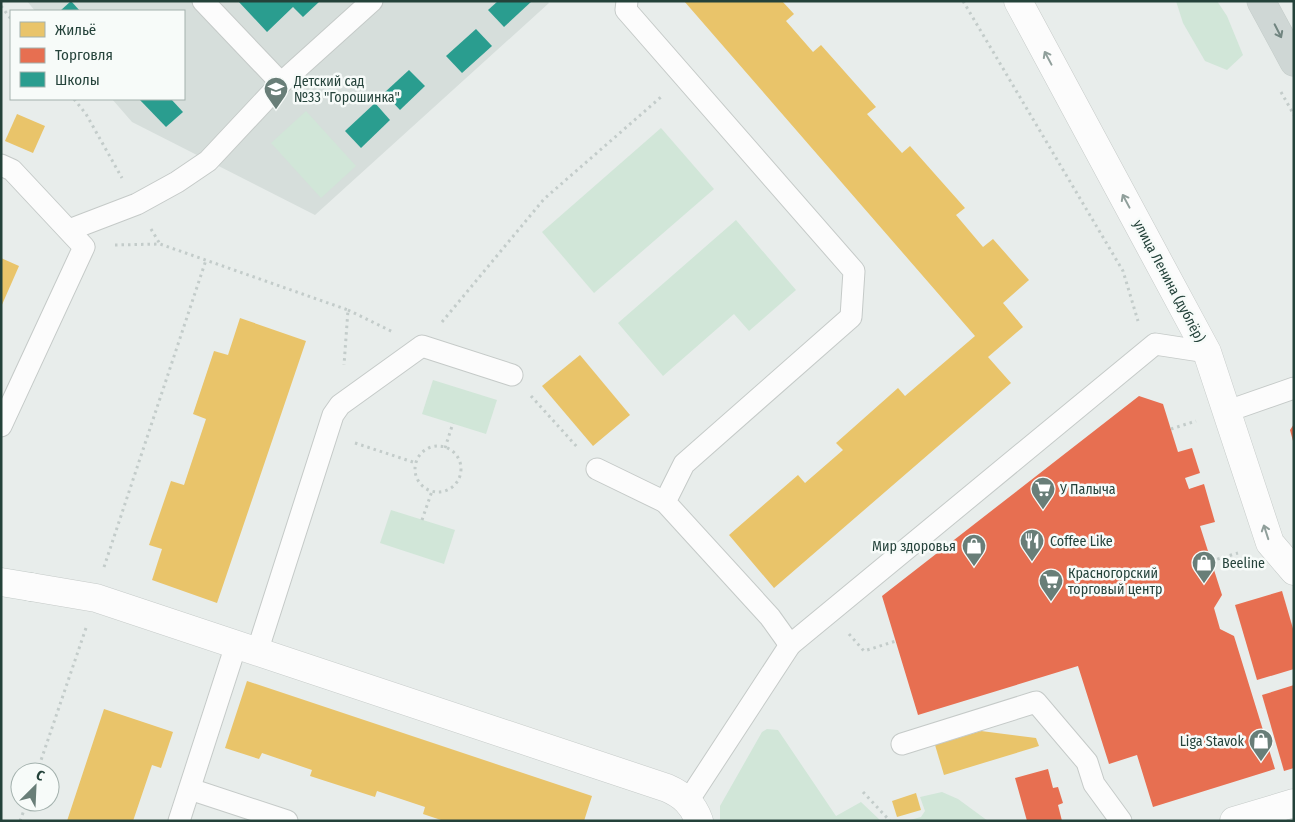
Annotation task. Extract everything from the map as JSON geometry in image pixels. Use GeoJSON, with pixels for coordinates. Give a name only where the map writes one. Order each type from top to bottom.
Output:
{"type":"FeatureCollection","features":[{"type":"Feature","properties":{"kind":"main road"},"geometry":{"type":"LineString","coordinates":[[1261,1],[1294,62]]}},
{"type":"Feature","properties":{"kind":"street","name":"улица Ленина (дублёр)"},"geometry":{"type":"LineString","coordinates":[[1018,1],[1207,352],[1270,543],[1294,571]]}},
{"type":"Feature","properties":{"kind":"street"},"geometry":{"type":"LineString","coordinates":[[1,582],[96,598],[667,788],[694,811]]}},
{"type":"Feature","properties":{"kind":"street"},"geometry":{"type":"LineString","coordinates":[[1234,821],[1294,803]]}},
{"type":"Feature","properties":{"kind":"lane"},"geometry":{"type":"LineString","coordinates":[[203,1],[281,84]]}},
{"type":"Feature","properties":{"kind":"lane"},"geometry":{"type":"LineString","coordinates":[[69,230],[137,204],[177,182],[208,161],[281,84],[372,1]]}},
{"type":"Feature","properties":{"kind":"lane"},"geometry":{"type":"LineString","coordinates":[[627,1],[626,10],[854,272],[851,317],[684,464],[665,502]]}},
{"type":"Feature","properties":{"kind":"lane"},"geometry":{"type":"LineString","coordinates":[[1,165],[12,170],[84,247],[1,426]]}},
{"type":"Feature","properties":{"kind":"lane"},"geometry":{"type":"LineString","coordinates":[[694,811],[790,645],[1154,344],[1207,352]]}},
{"type":"Feature","properties":{"kind":"lane"},"geometry":{"type":"LineString","coordinates":[[179,821],[246,648],[327,433],[332,415],[340,405],[422,346],[512,376]]}},
{"type":"Feature","properties":{"kind":"lane"},"geometry":{"type":"LineString","coordinates":[[1228,411],[1294,388]]}},
{"type":"Feature","properties":{"kind":"lane"},"geometry":{"type":"LineString","coordinates":[[597,469],[665,502],[770,617],[790,645]]}},
{"type":"Feature","properties":{"kind":"lane"},"geometry":{"type":"LineString","coordinates":[[902,744],[1036,702],[1087,762],[1094,784],[1121,821]]}},
{"type":"Feature","properties":{"kind":"lane"},"geometry":{"type":"LineString","coordinates":[[190,789],[287,821]]}},
{"type":"Feature","properties":{"kind":"path"},"geometry":{"type":"LineString","coordinates":[[963,1],[1123,271],[1141,329]]}},
{"type":"Feature","properties":{"kind":"path"},"geometry":{"type":"LineString","coordinates":[[1,6],[10,18]]}},
{"type":"Feature","properties":{"kind":"path"},"geometry":{"type":"LineString","coordinates":[[84,247],[160,244],[348,310],[422,346],[544,199],[684,77]]}},
{"type":"Feature","properties":{"kind":"path"},"geometry":{"type":"LineString","coordinates":[[75,100],[86,114],[160,244]]}},
{"type":"Feature","properties":{"kind":"path"},"geometry":{"type":"LineString","coordinates":[[40,762],[96,598],[107,554],[206,260]]}},
{"type":"Feature","properties":{"kind":"path"},"geometry":{"type":"LineString","coordinates":[[340,405],[348,310]]}},
{"type":"Feature","properties":{"kind":"path"},"geometry":{"type":"LineString","coordinates":[[512,376],[597,469]]}},
{"type":"Feature","properties":{"kind":"path"},"geometry":{"type":"LineString","coordinates":[[445,448],[453,423]]}},
{"type":"Feature","properties":{"kind":"path"},"geometry":{"type":"LineString","coordinates":[[327,433],[416,463]]}},
{"type":"Feature","properties":{"kind":"path"},"geometry":{"type":"LineString","coordinates":[[436,446],[445,448],[453,452],[459,459],[461,467],[460,476],[449,490],[432,491],[424,487],[418,480],[416,463],[428,449],[436,446]]}},
{"type":"Feature","properties":{"kind":"path"},"geometry":{"type":"LineString","coordinates":[[422,520],[432,491]]}},
{"type":"Feature","properties":{"kind":"path"},"geometry":{"type":"LineString","coordinates":[[830,612],[864,651],[896,641]]}},
{"type":"Feature","properties":{"kind":"path"},"geometry":{"type":"LineString","coordinates":[[863,792],[890,821]]}},
{"type":"Feature","properties":{"kind":"shaded area","name":"Детский сад №33 \"Горошинка\""},"geometry":{"type":"Polygon","coordinates":[[[27,1],[547,1],[549,3],[315,215],[132,122],[113,100],[185,100],[185,10],[34,10],[27,1]]]}},
{"type":"Feature","properties":{"kind":"green space"},"geometry":{"type":"Polygon","coordinates":[[[1176,1],[1217,1],[1227,16],[1243,55],[1227,70],[1205,61],[1183,23],[1176,1]]]}},
{"type":"Feature","properties":{"kind":"green space"},"geometry":{"type":"Polygon","coordinates":[[[306,111],[356,166],[321,198],[271,143],[306,111]]]}},
{"type":"Feature","properties":{"kind":"green space"},"geometry":{"type":"Polygon","coordinates":[[[661,128],[714,189],[594,293],[542,232],[661,128]]]}},
{"type":"Feature","properties":{"kind":"green space"},"geometry":{"type":"Polygon","coordinates":[[[736,220],[796,290],[749,331],[734,314],[663,376],[618,323],[736,220]]]}},
{"type":"Feature","properties":{"kind":"green space"},"geometry":{"type":"Polygon","coordinates":[[[433,380],[497,400],[486,434],[422,414],[433,380]]]}},
{"type":"Feature","properties":{"kind":"green space"},"geometry":{"type":"Polygon","coordinates":[[[391,510],[455,530],[444,564],[380,543],[391,510]]]}},
{"type":"Feature","properties":{"kind":"green space"},"geometry":{"type":"Polygon","coordinates":[[[767,729],[778,730],[836,816],[861,802],[881,821],[720,821],[720,806],[762,732],[767,729]]]}},
{"type":"Feature","properties":{"kind":"green space"},"geometry":{"type":"Polygon","coordinates":[[[942,792],[958,799],[988,821],[906,821],[921,817],[925,811],[920,797],[942,792]]]}},
{"type":"Feature","properties":{"kind":"building: Жильё"},"geometry":{"type":"Polygon","coordinates":[[[684,1],[782,1],[794,14],[786,21],[813,52],[821,45],[876,107],[867,114],[902,153],[910,146],[965,208],[956,215],[983,247],[993,239],[1029,280],[1003,303],[1023,327],[988,357],[1011,383],[774,588],[729,535],[798,475],[805,483],[843,450],[836,443],[898,388],[905,396],[975,336],[684,1]]]}},
{"type":"Feature","properties":{"kind":"building: Жильё"},"geometry":{"type":"Polygon","coordinates":[[[17,114],[45,126],[33,153],[5,141],[17,114]]]}},
{"type":"Feature","properties":{"kind":"building: Жильё"},"geometry":{"type":"Polygon","coordinates":[[[1,258],[19,266],[1,307],[1,258]]]}},
{"type":"Feature","properties":{"kind":"building: Жильё"},"geometry":{"type":"Polygon","coordinates":[[[240,318],[306,341],[217,603],[152,580],[162,549],[149,545],[171,481],[184,485],[206,419],[193,414],[214,351],[228,355],[240,318]]]}},
{"type":"Feature","properties":{"kind":"building: Жильё"},"geometry":{"type":"Polygon","coordinates":[[[580,355],[630,415],[593,446],[542,386],[580,355]]]}},
{"type":"Feature","properties":{"kind":"building: Жильё"},"geometry":{"type":"Polygon","coordinates":[[[247,681],[592,796],[584,821],[444,821],[423,814],[425,807],[377,791],[375,797],[310,776],[312,770],[262,753],[259,759],[225,748],[247,681]]]}},
{"type":"Feature","properties":{"kind":"building: Жильё"},"geometry":{"type":"Polygon","coordinates":[[[104,709],[173,732],[161,768],[152,765],[133,821],[67,821],[104,709]]]}},
{"type":"Feature","properties":{"kind":"building: Жильё"},"geometry":{"type":"Polygon","coordinates":[[[981,731],[1036,738],[1039,746],[944,775],[935,745],[981,731]]]}},
{"type":"Feature","properties":{"kind":"building: Жильё"},"geometry":{"type":"Polygon","coordinates":[[[916,793],[921,810],[897,817],[892,801],[916,793]]]}},
{"type":"Feature","properties":{"kind":"building: Торговля","name":"Красногорский торговый центр"},"geometry":{"type":"Polygon","coordinates":[[[1139,396],[1163,404],[1178,452],[1192,448],[1200,473],[1185,478],[1189,489],[1204,484],[1215,522],[1200,526],[1222,595],[1214,608],[1220,629],[1234,636],[1275,769],[1153,807],[1137,755],[1109,764],[1078,666],[918,715],[882,596],[1139,396]]]}},
{"type":"Feature","properties":{"kind":"building: Торговля"},"geometry":{"type":"Polygon","coordinates":[[[1294,424],[1294,440],[1293,441],[1290,430],[1294,424]]]}},
{"type":"Feature","properties":{"kind":"building: Торговля"},"geometry":{"type":"Polygon","coordinates":[[[1282,591],[1294,632],[1294,669],[1257,680],[1235,605],[1282,591]]]}},
{"type":"Feature","properties":{"kind":"building: Торговля"},"geometry":{"type":"Polygon","coordinates":[[[1294,685],[1294,768],[1284,771],[1262,695],[1294,685]]]}},
{"type":"Feature","properties":{"kind":"building: Торговля"},"geometry":{"type":"Polygon","coordinates":[[[1048,769],[1053,788],[1058,787],[1063,803],[1058,805],[1062,821],[1027,821],[1015,778],[1048,769]]]}},
{"type":"Feature","properties":{"kind":"building: Школы"},"geometry":{"type":"Polygon","coordinates":[[[71,1],[79,10],[61,10],[71,1]]]}},
{"type":"Feature","properties":{"kind":"building: Школы"},"geometry":{"type":"Polygon","coordinates":[[[238,1],[320,1],[303,17],[293,7],[267,32],[238,1]]]}},
{"type":"Feature","properties":{"kind":"building: Школы"},"geometry":{"type":"Polygon","coordinates":[[[498,1],[532,1],[504,27],[488,10],[498,1]]]}},
{"type":"Feature","properties":{"kind":"building: Школы"},"geometry":{"type":"Polygon","coordinates":[[[476,29],[492,46],[462,73],[446,56],[476,29]]]}},
{"type":"Feature","properties":{"kind":"building: Школы"},"geometry":{"type":"Polygon","coordinates":[[[409,70],[425,86],[400,110],[384,93],[409,70]]]}},
{"type":"Feature","properties":{"kind":"building: Школы"},"geometry":{"type":"Polygon","coordinates":[[[140,100],[172,100],[183,112],[166,127],[140,100]]]}},
{"type":"Feature","properties":{"kind":"building: Школы"},"geometry":{"type":"Polygon","coordinates":[[[375,103],[390,120],[361,148],[345,131],[375,103]]]}},
{"type":"Feature","properties":{"kind":"place","name":"Детский сад №33 \"Горошинка\""},"geometry":{"type":"Point","coordinates":[276,110]}},
{"type":"Feature","properties":{"kind":"place","name":"У Палыча"},"geometry":{"type":"Point","coordinates":[1043,510]}},
{"type":"Feature","properties":{"kind":"place","name":"Coffee Like"},"geometry":{"type":"Point","coordinates":[1032,562]}},
{"type":"Feature","properties":{"kind":"place","name":"Мир здоровья"},"geometry":{"type":"Point","coordinates":[974,567]}},
{"type":"Feature","properties":{"kind":"place","name":"Beeline"},"geometry":{"type":"Point","coordinates":[1204,584]}},
{"type":"Feature","properties":{"kind":"place","name":"Красногорский торговый центр"},"geometry":{"type":"Point","coordinates":[1051,602]}},
{"type":"Feature","properties":{"kind":"place","name":"Liga Stavok"},"geometry":{"type":"Point","coordinates":[1261,762]}}]}
